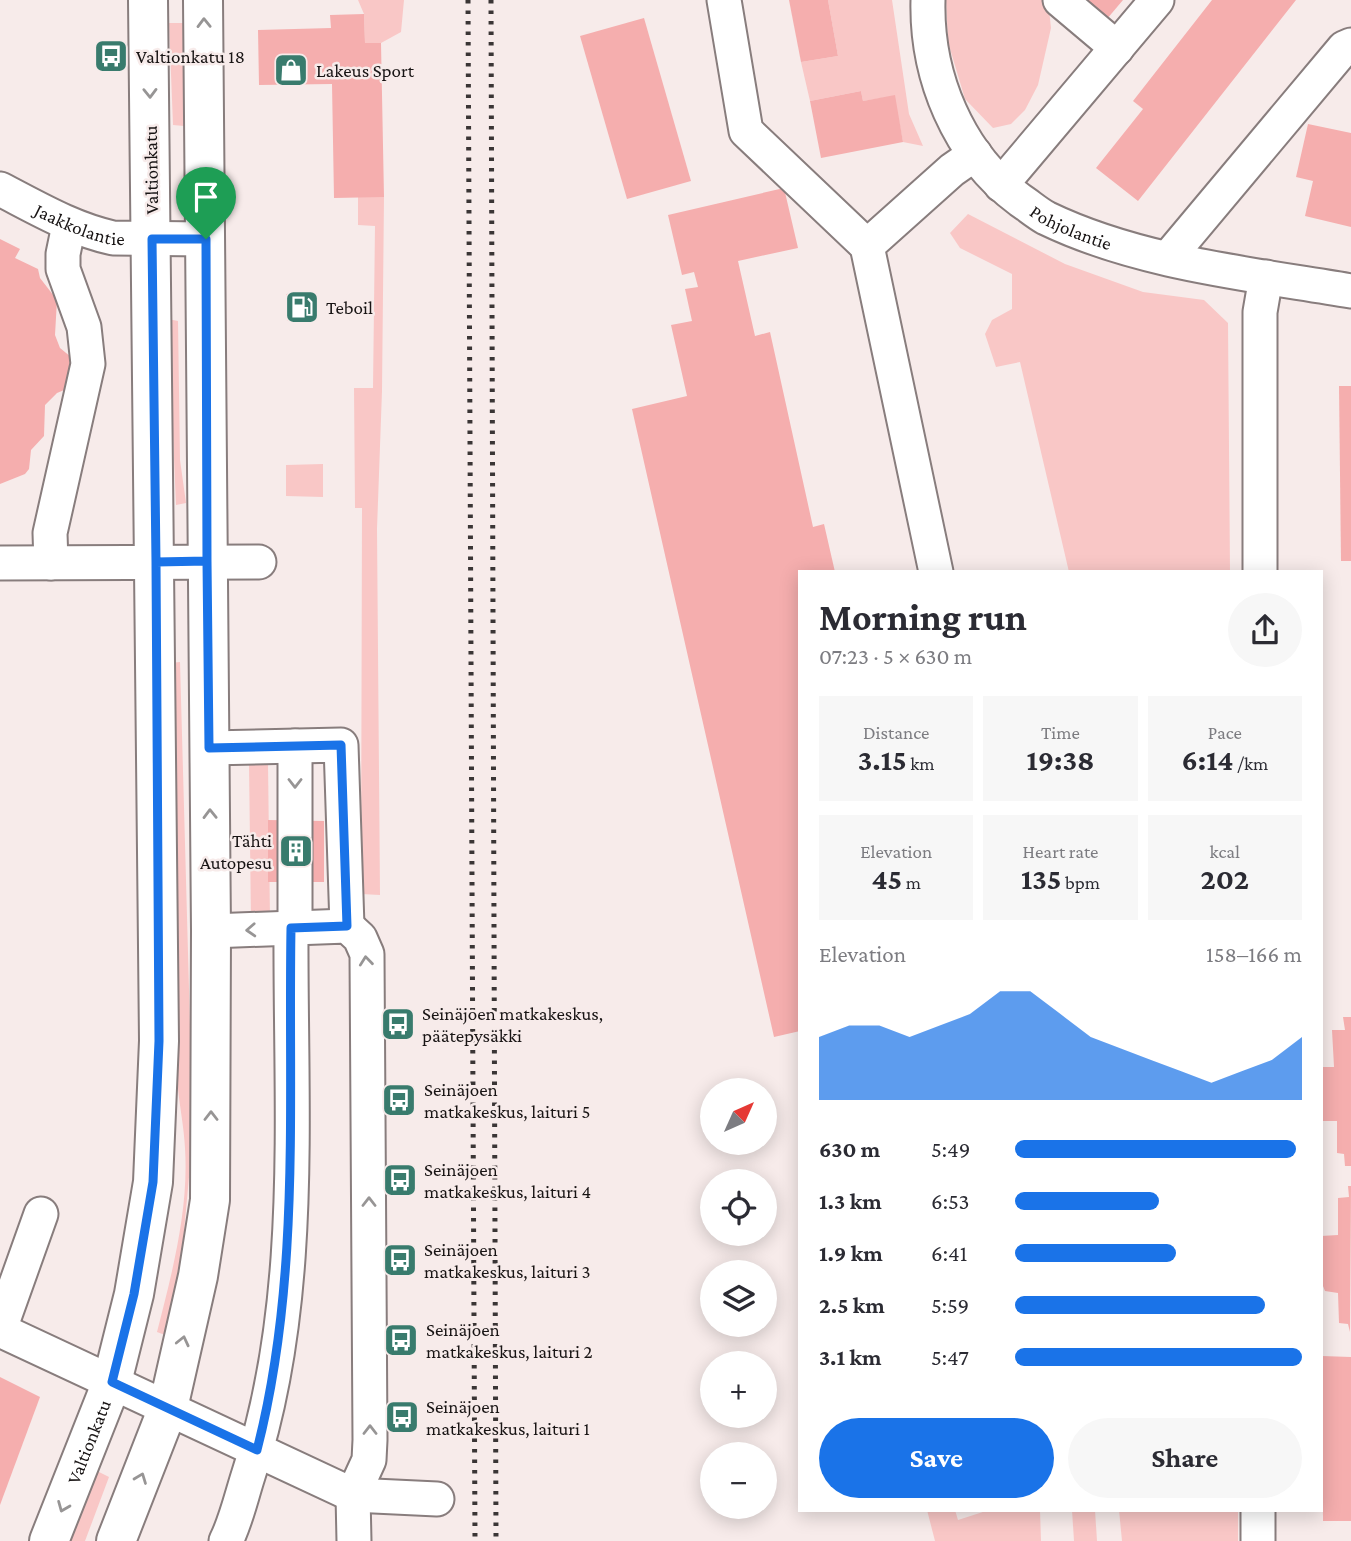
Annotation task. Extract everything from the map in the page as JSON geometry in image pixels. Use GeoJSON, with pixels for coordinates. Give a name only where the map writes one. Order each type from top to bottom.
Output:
{"type":"FeatureCollection","features":[{"type":"Feature","properties":{"kind":"main road","name":"Valtionkatu"},"geometry":{"type":"LineString","coordinates":[[49,1541],[112,1382],[134,1294],[153,1182],[159,1041],[148,0]]}},
{"type":"Feature","properties":{"kind":"main road"},"geometry":{"type":"LineString","coordinates":[[116,1541],[168,1408],[198,1276],[210,1200],[211,931],[203,0]]}},
{"type":"Feature","properties":{"kind":"street"},"geometry":{"type":"LineString","coordinates":[[724,0],[746,131],[867,246],[936,570]]}},
{"type":"Feature","properties":{"kind":"street","name":"Pohjolantie"},"geometry":{"type":"LineString","coordinates":[[928,0],[934,70],[951,116],[975,154],[1001,185],[1044,217],[1103,242],[1168,258],[1351,291]]}},
{"type":"Feature","properties":{"kind":"street"},"geometry":{"type":"LineString","coordinates":[[1060,0],[1117,48]]}},
{"type":"Feature","properties":{"kind":"street"},"geometry":{"type":"LineString","coordinates":[[1001,185],[1157,0]]}},
{"type":"Feature","properties":{"kind":"street"},"geometry":{"type":"LineString","coordinates":[[1168,258],[1344,48],[1351,45]]}},
{"type":"Feature","properties":{"kind":"street"},"geometry":{"type":"LineString","coordinates":[[867,246],[952,170],[975,154]]}},
{"type":"Feature","properties":{"kind":"street","name":"Jaakkolantie"},"geometry":{"type":"LineString","coordinates":[[0,189],[69,225],[113,238],[206,239]]}},
{"type":"Feature","properties":{"kind":"street"},"geometry":{"type":"LineString","coordinates":[[51,563],[50,533],[88,364],[84,327],[63,269],[62,254],[69,225]]}},
{"type":"Feature","properties":{"kind":"street"},"geometry":{"type":"LineString","coordinates":[[1260,570],[1260,312],[1266,277]]}},
{"type":"Feature","properties":{"kind":"street"},"geometry":{"type":"LineString","coordinates":[[0,563],[259,562]]}},
{"type":"Feature","properties":{"kind":"street"},"geometry":{"type":"LineString","coordinates":[[209,748],[341,745],[347,926]]}},
{"type":"Feature","properties":{"kind":"street"},"geometry":{"type":"LineString","coordinates":[[226,1541],[257,1450],[270,1398],[285,1292],[290,1216],[295,746]]}},
{"type":"Feature","properties":{"kind":"street"},"geometry":{"type":"LineString","coordinates":[[211,931],[347,926],[360,938],[367,954],[370,1440],[369,1460],[354,1495],[354,1541]]}},
{"type":"Feature","properties":{"kind":"street"},"geometry":{"type":"LineString","coordinates":[[41,1214],[0,1329],[354,1495],[437,1499]]}},
{"type":"Feature","properties":{"kind":"street"},"geometry":{"type":"LineString","coordinates":[[1258,1512],[1258,1541]]}},
{"type":"Feature","properties":{"kind":"shaded area"},"geometry":{"type":"Polygon","coordinates":[[[358,0],[404,0],[401,32],[381,43],[365,43],[364,14],[358,0]]]}},
{"type":"Feature","properties":{"kind":"shaded area"},"geometry":{"type":"Polygon","coordinates":[[[828,0],[892,0],[909,114],[923,146],[903,142],[894,96],[863,101],[861,91],[810,101],[801,62],[838,56],[828,0]]]}},
{"type":"Feature","properties":{"kind":"shaded area"},"geometry":{"type":"Polygon","coordinates":[[[946,0],[1048,0],[1051,28],[1038,85],[1025,110],[1011,124],[993,128],[965,99],[948,42],[946,0]]]}},
{"type":"Feature","properties":{"kind":"shaded area"},"geometry":{"type":"Polygon","coordinates":[[[169,23],[185,23],[184,126],[173,125],[169,23]]]}},
{"type":"Feature","properties":{"kind":"shaded area"},"geometry":{"type":"Polygon","coordinates":[[[358,197],[384,197],[377,529],[380,895],[361,894],[362,508],[355,508],[354,388],[373,388],[375,226],[358,225],[358,197]]]}},
{"type":"Feature","properties":{"kind":"shaded area"},"geometry":{"type":"Polygon","coordinates":[[[968,214],[1065,264],[1143,292],[1204,300],[1228,323],[1230,570],[1069,570],[1020,362],[996,367],[985,334],[992,320],[1012,309],[1012,274],[960,248],[950,233],[968,214]]]}},
{"type":"Feature","properties":{"kind":"shaded area"},"geometry":{"type":"Polygon","coordinates":[[[168,319],[178,321],[180,460],[186,503],[176,505],[168,319]]]}},
{"type":"Feature","properties":{"kind":"shaded area"},"geometry":{"type":"Polygon","coordinates":[[[323,464],[323,497],[286,496],[286,465],[323,464]]]}},
{"type":"Feature","properties":{"kind":"shaded area"},"geometry":{"type":"Polygon","coordinates":[[[180,662],[193,1134],[179,1285],[165,1335],[157,1332],[178,1241],[186,1171],[178,1089],[170,663],[180,662]]]}},
{"type":"Feature","properties":{"kind":"shaded area"},"geometry":{"type":"Polygon","coordinates":[[[249,764],[268,764],[270,920],[251,921],[249,764]]]}},
{"type":"Feature","properties":{"kind":"shaded area"},"geometry":{"type":"Polygon","coordinates":[[[97,1471],[109,1477],[85,1541],[70,1541],[97,1471]]]}},
{"type":"Feature","properties":{"kind":"shaded area"},"geometry":{"type":"Polygon","coordinates":[[[928,1512],[956,1512],[958,1520],[983,1512],[1040,1512],[1041,1541],[935,1541],[928,1512]]]}},
{"type":"Feature","properties":{"kind":"shaded area"},"geometry":{"type":"Polygon","coordinates":[[[1072,1512],[1095,1512],[1097,1541],[1074,1541],[1072,1512]]]}},
{"type":"Feature","properties":{"kind":"shaded area"},"geometry":{"type":"Polygon","coordinates":[[[1119,1512],[1238,1512],[1238,1541],[1122,1541],[1119,1512]]]}},
{"type":"Feature","properties":{"kind":"building"},"geometry":{"type":"Polygon","coordinates":[[[789,0],[828,0],[838,56],[801,62],[789,0]]]}},
{"type":"Feature","properties":{"kind":"building"},"geometry":{"type":"Polygon","coordinates":[[[1070,0],[1123,0],[1101,26],[1070,0]]]}},
{"type":"Feature","properties":{"kind":"building"},"geometry":{"type":"Polygon","coordinates":[[[1212,0],[1296,0],[1138,201],[1096,168],[1143,109],[1133,101],[1212,0]]]}},
{"type":"Feature","properties":{"kind":"building"},"geometry":{"type":"Polygon","coordinates":[[[364,14],[365,43],[381,43],[384,197],[334,198],[332,84],[259,85],[258,30],[331,28],[330,15],[364,14]]]}},
{"type":"Feature","properties":{"kind":"building"},"geometry":{"type":"Polygon","coordinates":[[[644,18],[691,181],[627,199],[580,36],[644,18]]]}},
{"type":"Feature","properties":{"kind":"building"},"geometry":{"type":"Polygon","coordinates":[[[861,91],[863,101],[895,95],[903,142],[821,158],[810,101],[861,91]]]}},
{"type":"Feature","properties":{"kind":"building"},"geometry":{"type":"Polygon","coordinates":[[[1308,124],[1351,133],[1351,227],[1305,216],[1313,181],[1296,177],[1308,124]]]}},
{"type":"Feature","properties":{"kind":"building"},"geometry":{"type":"Polygon","coordinates":[[[784,188],[798,248],[738,261],[755,336],[770,332],[813,527],[824,524],[835,570],[798,570],[798,1031],[774,1037],[632,409],[687,396],[671,325],[692,321],[685,289],[698,287],[694,272],[682,275],[668,215],[784,188]]]}},
{"type":"Feature","properties":{"kind":"building"},"geometry":{"type":"Polygon","coordinates":[[[0,239],[20,249],[15,258],[38,269],[40,278],[57,300],[55,335],[60,348],[71,357],[76,369],[69,388],[57,393],[45,405],[44,436],[31,450],[29,469],[25,474],[0,484],[0,239]]]}},
{"type":"Feature","properties":{"kind":"building"},"geometry":{"type":"Polygon","coordinates":[[[316,293],[317,320],[287,321],[286,294],[316,293]]]}},
{"type":"Feature","properties":{"kind":"building"},"geometry":{"type":"Polygon","coordinates":[[[1339,386],[1351,386],[1351,561],[1341,561],[1339,386]]]}},
{"type":"Feature","properties":{"kind":"building","name":"Tähti Autopesu"},"geometry":{"type":"Polygon","coordinates":[[[268,820],[324,821],[324,882],[268,882],[268,820]]]}},
{"type":"Feature","properties":{"kind":"building"},"geometry":{"type":"Polygon","coordinates":[[[1343,1017],[1351,1017],[1351,1166],[1345,1166],[1344,1154],[1337,1153],[1337,1121],[1323,1121],[1323,1067],[1334,1067],[1332,1030],[1345,1030],[1343,1017]]]}},
{"type":"Feature","properties":{"kind":"building"},"geometry":{"type":"Polygon","coordinates":[[[1348,1186],[1351,1186],[1350,1332],[1348,1324],[1339,1323],[1338,1293],[1325,1291],[1323,1286],[1323,1236],[1338,1235],[1338,1198],[1349,1197],[1348,1186]]]}},
{"type":"Feature","properties":{"kind":"building"},"geometry":{"type":"Polygon","coordinates":[[[1323,1356],[1351,1357],[1351,1521],[1323,1521],[1323,1356]]]}},
{"type":"Feature","properties":{"kind":"building"},"geometry":{"type":"Polygon","coordinates":[[[0,1377],[40,1397],[0,1505],[0,1377]]]}},
{"type":"Feature","properties":{"kind":"railway"},"geometry":{"type":"LineString","coordinates":[[468,0],[475,1541]]}},
{"type":"Feature","properties":{"kind":"railway"},"geometry":{"type":"LineString","coordinates":[[491,0],[496,1541]]}},
{"type":"Feature","properties":{"kind":"place","name":"Valtionkatu 18"},"geometry":{"type":"Point","coordinates":[111,56]}},
{"type":"Feature","properties":{"kind":"place","name":"Lakeus Sport"},"geometry":{"type":"Point","coordinates":[291,70]}},
{"type":"Feature","properties":{"kind":"place","name":"Teboil"},"geometry":{"type":"Point","coordinates":[302,307]}},
{"type":"Feature","properties":{"kind":"place","name":"Tähti Autopesu"},"geometry":{"type":"Point","coordinates":[296,851]}},
{"type":"Feature","properties":{"kind":"place","name":"Seinäjoen matkakeskus, päätepysäkki"},"geometry":{"type":"Point","coordinates":[398,1024]}},
{"type":"Feature","properties":{"kind":"place","name":"Seinäjoen matkakeskus, laituri 5"},"geometry":{"type":"Point","coordinates":[399,1100]}},
{"type":"Feature","properties":{"kind":"place","name":"Seinäjoen matkakeskus, laituri 4"},"geometry":{"type":"Point","coordinates":[400,1180]}},
{"type":"Feature","properties":{"kind":"place","name":"Seinäjoen matkakeskus, laituri 3"},"geometry":{"type":"Point","coordinates":[400,1260]}},
{"type":"Feature","properties":{"kind":"place","name":"Seinäjoen matkakeskus, laituri 2"},"geometry":{"type":"Point","coordinates":[401,1340]}},
{"type":"Feature","properties":{"kind":"place","name":"Seinäjoen matkakeskus, laituri 1"},"geometry":{"type":"Point","coordinates":[402,1417]}},
{"type":"Feature","properties":{"kind":"route"},"geometry":{"type":"LineString","coordinates":[[206,239],[152,239],[156,562],[207,561],[209,748],[341,745],[347,926],[291,928],[290,1216],[285,1292],[270,1398],[257,1450],[112,1382],[134,1294],[153,1182],[159,1041],[156,562],[207,561],[206,239]]}}]}
